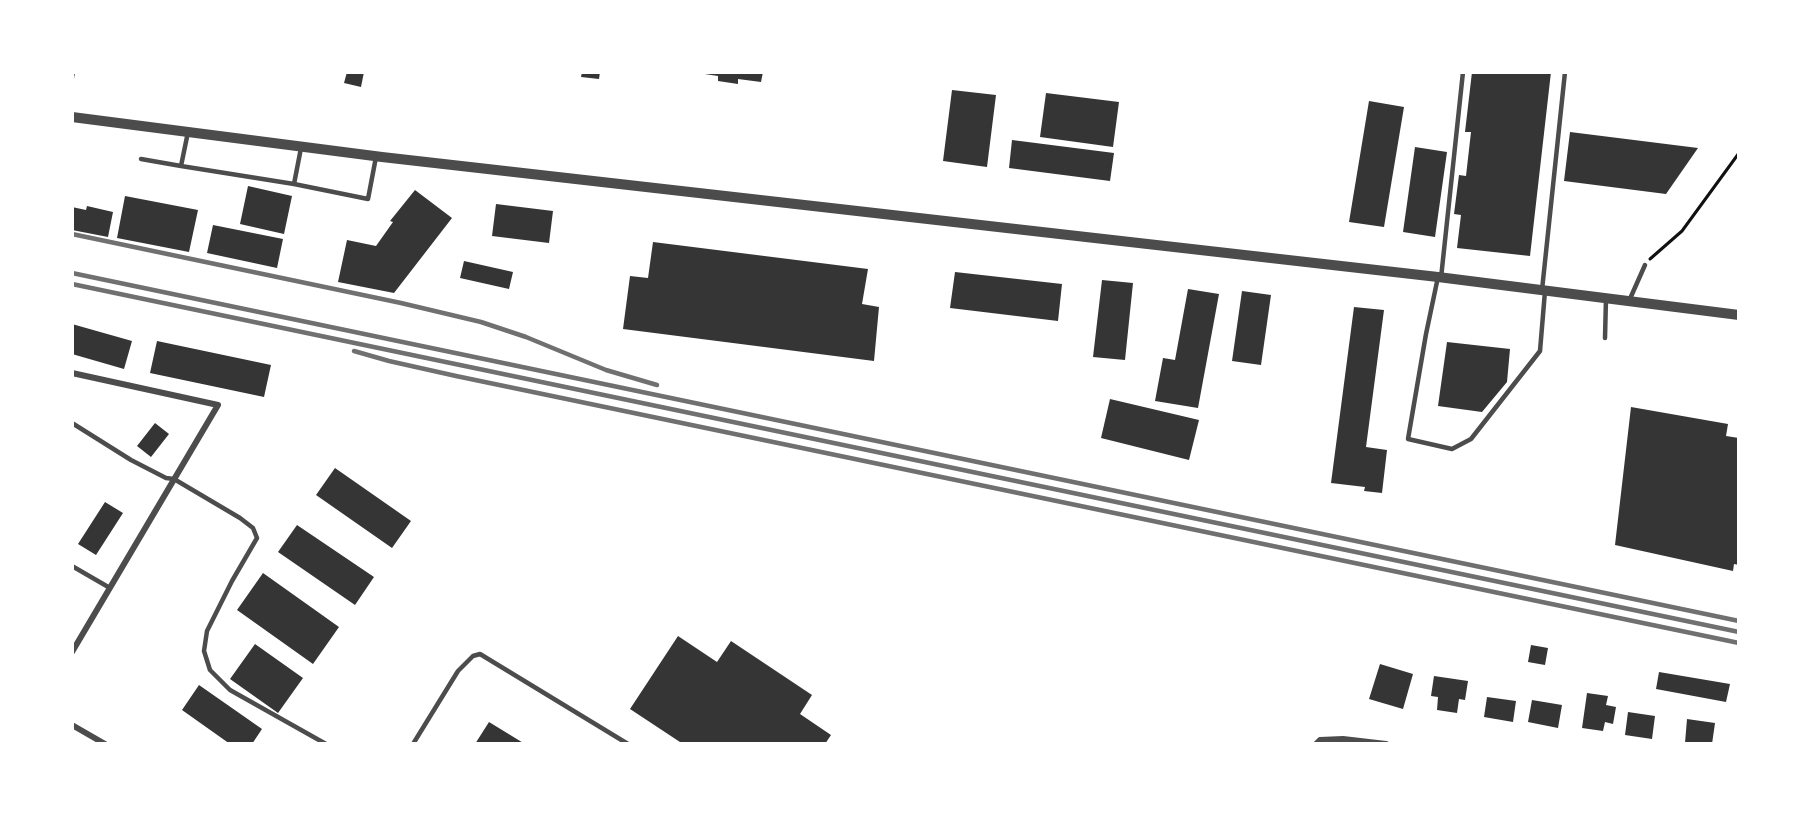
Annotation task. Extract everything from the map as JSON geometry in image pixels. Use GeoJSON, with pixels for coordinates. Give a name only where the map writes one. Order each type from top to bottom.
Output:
{"type":"FeatureCollection","features":[{"type":"Feature","properties":{"kind":"street"},"geometry":{"type":"LineString","coordinates":[[72,117],[376,156],[1439,278],[1739,315]]}},
{"type":"Feature","properties":{"kind":"street"},"geometry":{"type":"LineString","coordinates":[[72,373],[218,405],[72,652]]}},
{"type":"Feature","properties":{"kind":"street"},"geometry":{"type":"LineString","coordinates":[[72,725],[105,744]]}},
{"type":"Feature","properties":{"kind":"street"},"geometry":{"type":"LineString","coordinates":[[1318,742],[1343,739],[1386,744]]}},
{"type":"Feature","properties":{"kind":"lane"},"geometry":{"type":"LineString","coordinates":[[72,77],[73,72]]}},
{"type":"Feature","properties":{"kind":"lane"},"geometry":{"type":"LineString","coordinates":[[1463,72],[1439,278],[1426,334],[1408,438],[1452,449],[1471,439],[1540,351],[1543,291],[1564,72]]}},
{"type":"Feature","properties":{"kind":"lane"},"geometry":{"type":"LineString","coordinates":[[181,166],[188,132]]}},
{"type":"Feature","properties":{"kind":"lane"},"geometry":{"type":"LineString","coordinates":[[294,184],[301,146]]}},
{"type":"Feature","properties":{"kind":"lane"},"geometry":{"type":"LineString","coordinates":[[141,159],[294,184],[368,199],[376,156]]}},
{"type":"Feature","properties":{"kind":"lane"},"geometry":{"type":"LineString","coordinates":[[1628,301],[1645,265]]}},
{"type":"Feature","properties":{"kind":"lane"},"geometry":{"type":"LineString","coordinates":[[1605,338],[1606,298]]}},
{"type":"Feature","properties":{"kind":"lane"},"geometry":{"type":"LineString","coordinates":[[72,423],[131,460],[166,478],[174,479],[253,528],[257,538],[232,581],[207,632],[204,651],[210,670],[230,690],[326,744]]}},
{"type":"Feature","properties":{"kind":"lane"},"geometry":{"type":"LineString","coordinates":[[72,566],[110,588]]}},
{"type":"Feature","properties":{"kind":"lane"},"geometry":{"type":"LineString","coordinates":[[413,744],[458,671],[473,656],[480,654],[628,744]]}},
{"type":"Feature","properties":{"kind":"path"},"geometry":{"type":"LineString","coordinates":[[1645,265],[1682,231],[1739,153]]}},
{"type":"Feature","properties":{"kind":"building"},"geometry":{"type":"Polygon","coordinates":[[[347,72],[364,72],[361,87],[344,83],[347,72]]]}},
{"type":"Feature","properties":{"kind":"building"},"geometry":{"type":"Polygon","coordinates":[[[582,72],[600,72],[599,79],[581,77],[582,72]]]}},
{"type":"Feature","properties":{"kind":"building"},"geometry":{"type":"Polygon","coordinates":[[[698,72],[763,72],[761,82],[738,79],[738,84],[718,81],[718,76],[698,72]]]}},
{"type":"Feature","properties":{"kind":"building"},"geometry":{"type":"Polygon","coordinates":[[[1472,72],[1551,72],[1530,256],[1457,248],[1461,215],[1454,214],[1459,175],[1466,176],[1471,132],[1465,132],[1472,72]]]}},
{"type":"Feature","properties":{"kind":"building"},"geometry":{"type":"Polygon","coordinates":[[[952,90],[996,95],[987,167],[943,161],[952,90]]]}},
{"type":"Feature","properties":{"kind":"building"},"geometry":{"type":"Polygon","coordinates":[[[1046,93],[1119,102],[1113,147],[1040,137],[1046,93]]]}},
{"type":"Feature","properties":{"kind":"building"},"geometry":{"type":"Polygon","coordinates":[[[1369,101],[1404,107],[1384,227],[1349,222],[1369,101]]]}},
{"type":"Feature","properties":{"kind":"building"},"geometry":{"type":"Polygon","coordinates":[[[1570,132],[1698,148],[1666,194],[1564,181],[1570,132]]]}},
{"type":"Feature","properties":{"kind":"building"},"geometry":{"type":"Polygon","coordinates":[[[1012,140],[1114,153],[1110,181],[1009,168],[1012,140]]]}},
{"type":"Feature","properties":{"kind":"building"},"geometry":{"type":"Polygon","coordinates":[[[1415,147],[1447,152],[1435,237],[1403,232],[1415,147]]]}},
{"type":"Feature","properties":{"kind":"building"},"geometry":{"type":"Polygon","coordinates":[[[248,186],[292,196],[284,234],[240,224],[248,186]]]}},
{"type":"Feature","properties":{"kind":"building"},"geometry":{"type":"Polygon","coordinates":[[[415,190],[452,218],[394,293],[338,282],[347,240],[376,246],[393,222],[390,221],[415,190]]]}},
{"type":"Feature","properties":{"kind":"building"},"geometry":{"type":"Polygon","coordinates":[[[125,196],[198,210],[189,252],[117,238],[125,196]]]}},
{"type":"Feature","properties":{"kind":"building"},"geometry":{"type":"Polygon","coordinates":[[[496,204],[553,211],[549,243],[492,236],[496,204]]]}},
{"type":"Feature","properties":{"kind":"building"},"geometry":{"type":"Polygon","coordinates":[[[87,206],[113,212],[108,237],[72,230],[72,207],[86,210],[87,206]]]}},
{"type":"Feature","properties":{"kind":"building"},"geometry":{"type":"Polygon","coordinates":[[[213,225],[283,239],[277,268],[207,253],[213,225]]]}},
{"type":"Feature","properties":{"kind":"building"},"geometry":{"type":"Polygon","coordinates":[[[653,242],[868,269],[862,304],[879,307],[874,361],[623,329],[630,276],[648,278],[653,242]]]}},
{"type":"Feature","properties":{"kind":"building"},"geometry":{"type":"Polygon","coordinates":[[[464,261],[513,272],[509,289],[460,278],[464,261]]]}},
{"type":"Feature","properties":{"kind":"building"},"geometry":{"type":"Polygon","coordinates":[[[955,272],[1062,284],[1058,321],[950,308],[955,272]]]}},
{"type":"Feature","properties":{"kind":"building"},"geometry":{"type":"Polygon","coordinates":[[[1102,280],[1133,283],[1125,360],[1093,357],[1102,280]]]}},
{"type":"Feature","properties":{"kind":"building"},"geometry":{"type":"Polygon","coordinates":[[[1188,289],[1219,294],[1198,408],[1155,401],[1163,358],[1175,360],[1188,289]]]}},
{"type":"Feature","properties":{"kind":"building"},"geometry":{"type":"Polygon","coordinates":[[[1242,291],[1271,295],[1261,365],[1232,361],[1242,291]]]}},
{"type":"Feature","properties":{"kind":"building"},"geometry":{"type":"Polygon","coordinates":[[[1354,307],[1384,310],[1366,447],[1387,450],[1382,493],[1364,491],[1365,487],[1331,483],[1354,307]]]}},
{"type":"Feature","properties":{"kind":"building"},"geometry":{"type":"Polygon","coordinates":[[[72,324],[132,341],[124,369],[72,354],[72,324]]]}},
{"type":"Feature","properties":{"kind":"building"},"geometry":{"type":"Polygon","coordinates":[[[157,341],[271,365],[264,397],[150,373],[157,341]]]}},
{"type":"Feature","properties":{"kind":"building"},"geometry":{"type":"Polygon","coordinates":[[[1447,342],[1510,349],[1507,382],[1482,412],[1438,406],[1447,342]]]}},
{"type":"Feature","properties":{"kind":"building"},"geometry":{"type":"Polygon","coordinates":[[[1110,399],[1199,420],[1189,460],[1101,438],[1110,399]]]}},
{"type":"Feature","properties":{"kind":"building"},"geometry":{"type":"Polygon","coordinates":[[[1631,407],[1728,424],[1726,436],[1739,438],[1739,565],[1734,564],[1733,571],[1615,545],[1631,407]]]}},
{"type":"Feature","properties":{"kind":"building"},"geometry":{"type":"Polygon","coordinates":[[[155,423],[169,434],[151,457],[137,446],[155,423]]]}},
{"type":"Feature","properties":{"kind":"building"},"geometry":{"type":"Polygon","coordinates":[[[335,468],[411,521],[392,548],[316,495],[335,468]]]}},
{"type":"Feature","properties":{"kind":"building"},"geometry":{"type":"Polygon","coordinates":[[[105,502],[123,513],[96,555],[78,544],[105,502]]]}},
{"type":"Feature","properties":{"kind":"building"},"geometry":{"type":"Polygon","coordinates":[[[297,525],[374,577],[355,605],[278,552],[297,525]]]}},
{"type":"Feature","properties":{"kind":"building"},"geometry":{"type":"Polygon","coordinates":[[[263,573],[339,627],[313,664],[237,610],[263,573]]]}},
{"type":"Feature","properties":{"kind":"building"},"geometry":{"type":"Polygon","coordinates":[[[678,636],[717,662],[731,641],[812,695],[800,714],[831,735],[825,744],[683,744],[630,709],[678,636]]]}},
{"type":"Feature","properties":{"kind":"building"},"geometry":{"type":"Polygon","coordinates":[[[255,644],[303,678],[278,713],[230,679],[255,644]]]}},
{"type":"Feature","properties":{"kind":"building"},"geometry":{"type":"Polygon","coordinates":[[[1531,645],[1548,648],[1545,665],[1528,662],[1531,645]]]}},
{"type":"Feature","properties":{"kind":"building"},"geometry":{"type":"Polygon","coordinates":[[[1380,664],[1413,674],[1403,709],[1369,699],[1380,664]]]}},
{"type":"Feature","properties":{"kind":"building"},"geometry":{"type":"Polygon","coordinates":[[[1659,672],[1730,684],[1726,702],[1656,689],[1659,672]]]}},
{"type":"Feature","properties":{"kind":"building"},"geometry":{"type":"Polygon","coordinates":[[[1434,676],[1468,681],[1465,700],[1459,699],[1457,713],[1437,710],[1438,697],[1431,696],[1434,676]]]}},
{"type":"Feature","properties":{"kind":"building"},"geometry":{"type":"Polygon","coordinates":[[[199,685],[262,729],[252,744],[230,744],[182,710],[199,685]]]}},
{"type":"Feature","properties":{"kind":"building"},"geometry":{"type":"Polygon","coordinates":[[[1587,693],[1608,696],[1606,705],[1616,707],[1613,724],[1605,722],[1603,731],[1582,728],[1587,693]]]}},
{"type":"Feature","properties":{"kind":"building"},"geometry":{"type":"Polygon","coordinates":[[[1487,697],[1516,701],[1513,722],[1484,717],[1487,697]]]}},
{"type":"Feature","properties":{"kind":"building"},"geometry":{"type":"Polygon","coordinates":[[[1532,700],[1562,705],[1558,728],[1528,722],[1532,700]]]}},
{"type":"Feature","properties":{"kind":"building"},"geometry":{"type":"Polygon","coordinates":[[[1628,712],[1655,716],[1652,739],[1625,735],[1628,712]]]}},
{"type":"Feature","properties":{"kind":"building"},"geometry":{"type":"Polygon","coordinates":[[[1687,719],[1715,723],[1712,744],[1685,743],[1687,719]]]}},
{"type":"Feature","properties":{"kind":"building"},"geometry":{"type":"Polygon","coordinates":[[[489,722],[525,744],[475,744],[489,722]]]}},
{"type":"Feature","properties":{"kind":"railway"},"geometry":{"type":"LineString","coordinates":[[72,234],[481,322],[526,337],[606,370],[657,385]]}},
{"type":"Feature","properties":{"kind":"railway"},"geometry":{"type":"LineString","coordinates":[[72,273],[1739,621]]}},
{"type":"Feature","properties":{"kind":"railway"},"geometry":{"type":"LineString","coordinates":[[72,284],[1739,632]]}},
{"type":"Feature","properties":{"kind":"railway"},"geometry":{"type":"LineString","coordinates":[[354,351],[456,376],[1739,643]]}}]}
